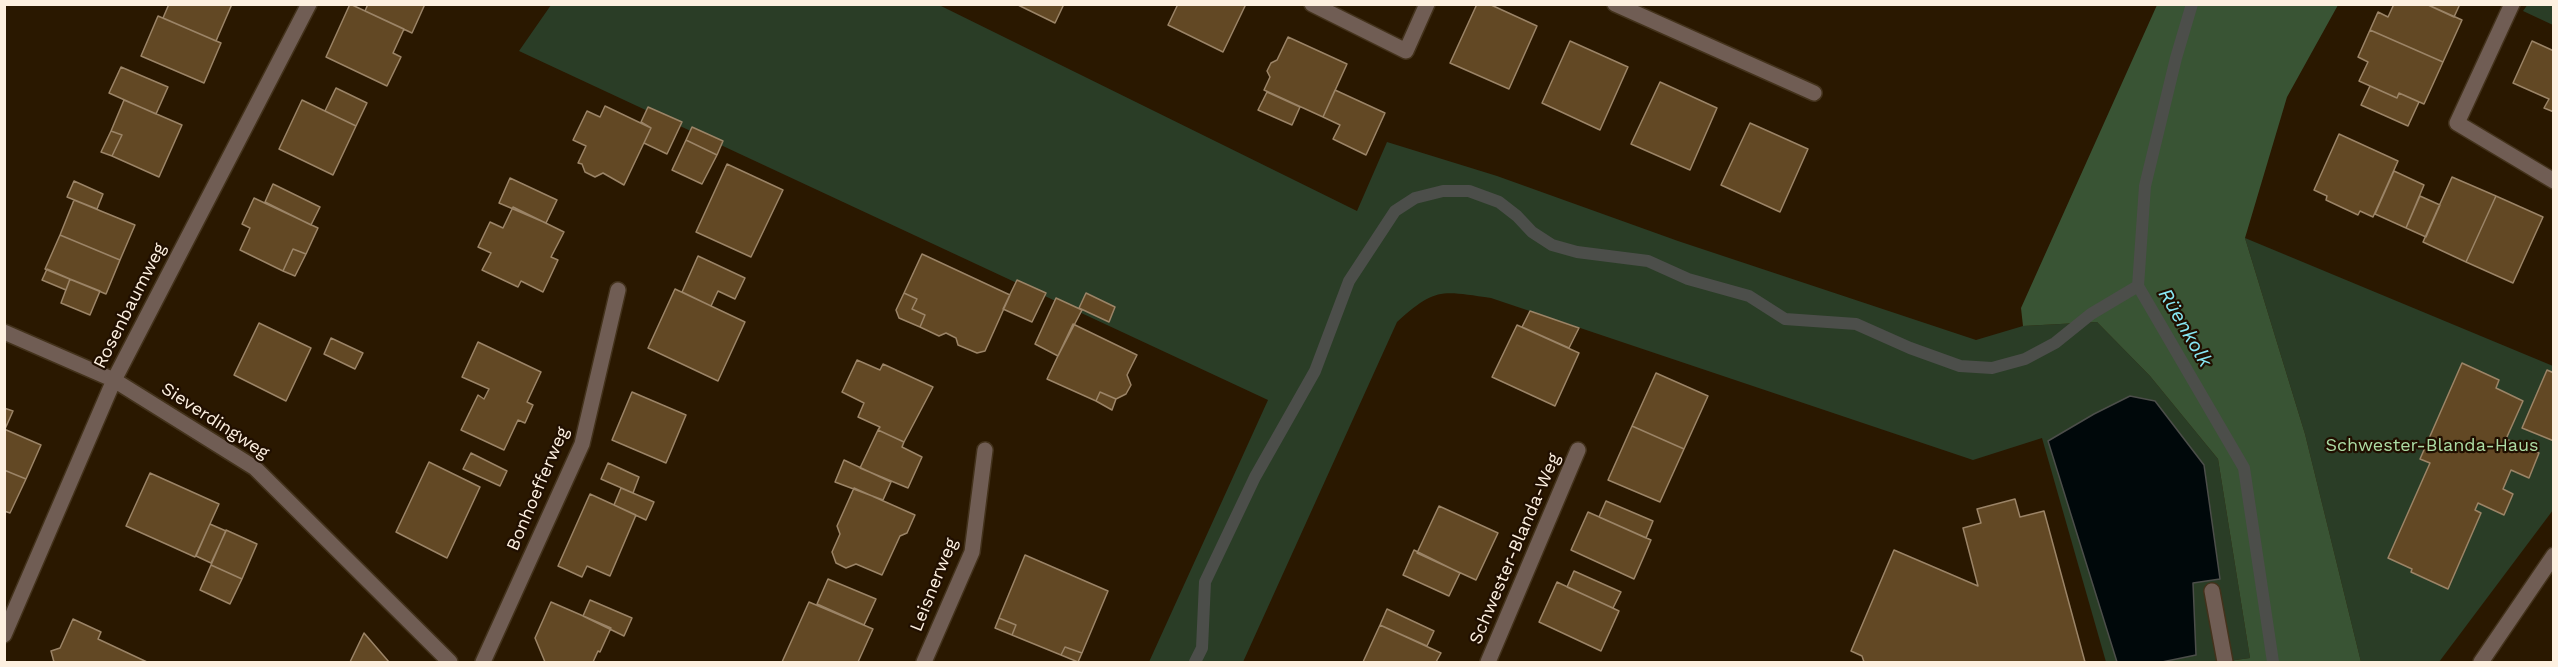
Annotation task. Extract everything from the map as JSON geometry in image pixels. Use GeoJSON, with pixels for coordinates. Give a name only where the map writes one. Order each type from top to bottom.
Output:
{"type":"FeatureCollection","features":[{"type":"Feature","properties":{"kind":"street","name":"Rosenbaumweg"},"geometry":{"type":"LineString","coordinates":[[4,635],[114,380],[309,4]]}},
{"type":"Feature","properties":{"kind":"street"},"geometry":{"type":"LineString","coordinates":[[1312,4],[1406,51],[1427,4]]}},
{"type":"Feature","properties":{"kind":"street"},"geometry":{"type":"LineString","coordinates":[[1615,4],[1814,93]]}},
{"type":"Feature","properties":{"kind":"street"},"geometry":{"type":"LineString","coordinates":[[2512,4],[2457,123],[2553,181]]}},
{"type":"Feature","properties":{"kind":"street","name":"Bonhoefferweg"},"geometry":{"type":"LineString","coordinates":[[483,663],[582,444],[618,290]]}},
{"type":"Feature","properties":{"kind":"street","name":"Sieverdingweg"},"geometry":{"type":"LineString","coordinates":[[4,332],[114,380],[255,468],[450,663]]}},
{"type":"Feature","properties":{"kind":"street","name":"Leisnerweg"},"geometry":{"type":"LineString","coordinates":[[924,663],[972,552],[985,450]]}},
{"type":"Feature","properties":{"kind":"street","name":"Schwester-Blanda-Weg"},"geometry":{"type":"LineString","coordinates":[[1488,663],[1578,450]]}},
{"type":"Feature","properties":{"kind":"street"},"geometry":{"type":"LineString","coordinates":[[2481,663],[2553,555]]}},
{"type":"Feature","properties":{"kind":"street"},"geometry":{"type":"LineString","coordinates":[[2212,591],[2225,663]]}},
{"type":"Feature","properties":{"kind":"green space"},"geometry":{"type":"Polygon","coordinates":[[[2528,4],[2553,5],[2553,25],[2523,11],[2528,4]]]}},
{"type":"Feature","properties":{"kind":"green space"},"geometry":{"type":"Polygon","coordinates":[[[551,5],[939,5],[1357,211],[1387,142],[1497,176],[1678,241],[1976,340],[2023,326],[2097,322],[2150,376],[2218,459],[2250,658],[2221,662],[2106,662],[2042,438],[1973,460],[1491,298],[1450,293],[1440,294],[1421,302],[1397,322],[1243,662],[1149,662],[1268,400],[519,51],[551,5]]]}},
{"type":"Feature","properties":{"kind":"green space"},"geometry":{"type":"Polygon","coordinates":[[[2157,5],[2338,5],[2287,97],[2245,238],[2305,434],[2361,662],[2221,662],[2250,658],[2218,459],[2150,376],[2097,322],[2023,326],[2021,308],[2157,5]]]}},
{"type":"Feature","properties":{"kind":"green space","name":"Schwester-Blanda-Haus"},"geometry":{"type":"Polygon","coordinates":[[[2245,238],[2553,366],[2553,510],[2439,662],[2361,662],[2305,434],[2245,238]]]}},
{"type":"Feature","properties":{"kind":"shaded area"},"geometry":{"type":"Polygon","coordinates":[[[2130,396],[2155,401],[2204,465],[2220,579],[2193,583],[2196,655],[2162,662],[2117,662],[2048,441],[2130,396]]]}},
{"type":"Feature","properties":{"kind":"building"},"geometry":{"type":"Polygon","coordinates":[[[169,4],[232,4],[216,41],[163,18],[169,4]]]}},
{"type":"Feature","properties":{"kind":"building"},"geometry":{"type":"Polygon","coordinates":[[[350,4],[404,29],[393,53],[401,57],[387,86],[326,57],[350,4]]]}},
{"type":"Feature","properties":{"kind":"building"},"geometry":{"type":"Polygon","coordinates":[[[368,4],[425,4],[412,33],[365,11],[368,4]]]}},
{"type":"Feature","properties":{"kind":"building"},"geometry":{"type":"Polygon","coordinates":[[[1016,4],[1064,4],[1055,23],[1016,4]]]}},
{"type":"Feature","properties":{"kind":"building"},"geometry":{"type":"Polygon","coordinates":[[[1178,4],[1246,4],[1223,52],[1168,25],[1178,4]]]}},
{"type":"Feature","properties":{"kind":"building"},"geometry":{"type":"Polygon","coordinates":[[[1477,4],[1489,4],[1537,26],[1509,89],[1450,63],[1477,4]]]}},
{"type":"Feature","properties":{"kind":"building"},"geometry":{"type":"Polygon","coordinates":[[[2394,4],[2426,4],[2462,20],[2443,62],[2370,30],[2378,12],[2388,17],[2394,4]]]}},
{"type":"Feature","properties":{"kind":"building"},"geometry":{"type":"Polygon","coordinates":[[[2426,4],[2460,4],[2454,17],[2426,4]]]}},
{"type":"Feature","properties":{"kind":"building"},"geometry":{"type":"Polygon","coordinates":[[[158,16],[221,43],[204,83],[141,56],[158,16]]]}},
{"type":"Feature","properties":{"kind":"building"},"geometry":{"type":"Polygon","coordinates":[[[2370,30],[2443,62],[2424,104],[2399,93],[2397,98],[2359,81],[2368,62],[2358,57],[2370,30]]]}},
{"type":"Feature","properties":{"kind":"building"},"geometry":{"type":"Polygon","coordinates":[[[1288,37],[1347,64],[1323,117],[1264,90],[1270,77],[1267,71],[1271,63],[1277,60],[1288,37]]]}},
{"type":"Feature","properties":{"kind":"building"},"geometry":{"type":"Polygon","coordinates":[[[1570,41],[1628,67],[1600,130],[1542,103],[1570,41]]]}},
{"type":"Feature","properties":{"kind":"building"},"geometry":{"type":"Polygon","coordinates":[[[2532,41],[2554,51],[2554,112],[2544,108],[2549,99],[2513,83],[2532,41]]]}},
{"type":"Feature","properties":{"kind":"building"},"geometry":{"type":"Polygon","coordinates":[[[121,67],[168,87],[156,114],[109,93],[121,67]]]}},
{"type":"Feature","properties":{"kind":"building"},"geometry":{"type":"Polygon","coordinates":[[[1660,82],[1717,108],[1690,170],[1631,144],[1660,82]]]}},
{"type":"Feature","properties":{"kind":"building"},"geometry":{"type":"Polygon","coordinates":[[[2370,86],[2397,98],[2399,93],[2419,102],[2408,126],[2361,105],[2370,86]]]}},
{"type":"Feature","properties":{"kind":"building"},"geometry":{"type":"Polygon","coordinates":[[[336,88],[367,103],[356,126],[325,111],[336,88]]]}},
{"type":"Feature","properties":{"kind":"building"},"geometry":{"type":"Polygon","coordinates":[[[1335,90],[1385,113],[1366,155],[1333,139],[1340,125],[1323,117],[1335,90]]]}},
{"type":"Feature","properties":{"kind":"building"},"geometry":{"type":"Polygon","coordinates":[[[1267,92],[1300,107],[1292,125],[1258,110],[1267,92]]]}},
{"type":"Feature","properties":{"kind":"building"},"geometry":{"type":"Polygon","coordinates":[[[124,100],[182,125],[159,177],[112,156],[122,135],[111,131],[124,100]]]}},
{"type":"Feature","properties":{"kind":"building"},"geometry":{"type":"Polygon","coordinates":[[[302,100],[356,126],[333,175],[279,149],[302,100]]]}},
{"type":"Feature","properties":{"kind":"building"},"geometry":{"type":"Polygon","coordinates":[[[605,106],[651,128],[624,185],[603,173],[595,177],[585,172],[582,164],[578,163],[586,146],[573,140],[587,111],[600,117],[605,106]]]}},
{"type":"Feature","properties":{"kind":"building"},"geometry":{"type":"Polygon","coordinates":[[[648,107],[682,122],[667,154],[644,143],[651,128],[641,122],[648,107]]]}},
{"type":"Feature","properties":{"kind":"building"},"geometry":{"type":"Polygon","coordinates":[[[1750,123],[1808,149],[1780,212],[1721,185],[1750,123]]]}},
{"type":"Feature","properties":{"kind":"building"},"geometry":{"type":"Polygon","coordinates":[[[692,127],[723,141],[717,155],[686,140],[692,127]]]}},
{"type":"Feature","properties":{"kind":"building"},"geometry":{"type":"Polygon","coordinates":[[[111,131],[122,135],[112,156],[101,152],[111,131]]]}},
{"type":"Feature","properties":{"kind":"building"},"geometry":{"type":"Polygon","coordinates":[[[2339,134],[2398,161],[2373,217],[2360,211],[2358,215],[2326,200],[2327,196],[2314,190],[2339,134]]]}},
{"type":"Feature","properties":{"kind":"building"},"geometry":{"type":"Polygon","coordinates":[[[686,140],[717,155],[702,184],[672,170],[686,140]]]}},
{"type":"Feature","properties":{"kind":"building"},"geometry":{"type":"Polygon","coordinates":[[[727,164],[783,190],[751,257],[696,232],[727,164]]]}},
{"type":"Feature","properties":{"kind":"building"},"geometry":{"type":"Polygon","coordinates":[[[2394,171],[2424,185],[2406,228],[2375,214],[2394,171]]]}},
{"type":"Feature","properties":{"kind":"building"},"geometry":{"type":"Polygon","coordinates":[[[2452,177],[2496,196],[2466,262],[2423,242],[2452,177]]]}},
{"type":"Feature","properties":{"kind":"building"},"geometry":{"type":"Polygon","coordinates":[[[510,178],[557,200],[546,223],[499,203],[510,178]]]}},
{"type":"Feature","properties":{"kind":"building"},"geometry":{"type":"Polygon","coordinates":[[[74,181],[103,194],[97,209],[67,197],[74,181]]]}},
{"type":"Feature","properties":{"kind":"building"},"geometry":{"type":"Polygon","coordinates":[[[273,184],[320,207],[311,225],[265,202],[273,184]]]}},
{"type":"Feature","properties":{"kind":"building"},"geometry":{"type":"Polygon","coordinates":[[[2420,196],[2440,205],[2426,237],[2406,228],[2420,196]]]}},
{"type":"Feature","properties":{"kind":"building"},"geometry":{"type":"Polygon","coordinates":[[[2496,196],[2543,217],[2513,283],[2466,262],[2496,196]]]}},
{"type":"Feature","properties":{"kind":"building"},"geometry":{"type":"Polygon","coordinates":[[[254,198],[318,228],[306,254],[293,249],[283,271],[240,250],[250,228],[242,224],[254,198]]]}},
{"type":"Feature","properties":{"kind":"building"},"geometry":{"type":"Polygon","coordinates":[[[74,200],[135,225],[120,260],[60,235],[74,200]]]}},
{"type":"Feature","properties":{"kind":"building"},"geometry":{"type":"Polygon","coordinates":[[[513,207],[564,232],[551,257],[558,260],[543,292],[521,281],[518,287],[482,270],[491,253],[478,247],[490,222],[503,228],[513,207]]]}},
{"type":"Feature","properties":{"kind":"building"},"geometry":{"type":"Polygon","coordinates":[[[60,235],[120,260],[106,294],[45,269],[60,235]]]}},
{"type":"Feature","properties":{"kind":"building"},"geometry":{"type":"Polygon","coordinates":[[[293,249],[306,254],[295,276],[283,271],[293,249]]]}},
{"type":"Feature","properties":{"kind":"building"},"geometry":{"type":"Polygon","coordinates":[[[922,254],[1010,295],[985,351],[977,353],[958,345],[956,338],[946,333],[939,336],[920,327],[925,315],[912,309],[917,299],[904,293],[922,254]]]}},
{"type":"Feature","properties":{"kind":"building"},"geometry":{"type":"Polygon","coordinates":[[[698,256],[745,278],[735,299],[718,291],[711,306],[682,292],[698,256]]]}},
{"type":"Feature","properties":{"kind":"building"},"geometry":{"type":"Polygon","coordinates":[[[47,269],[70,279],[66,290],[42,280],[47,269]]]}},
{"type":"Feature","properties":{"kind":"building"},"geometry":{"type":"Polygon","coordinates":[[[70,279],[100,291],[90,315],[61,303],[70,279]]]}},
{"type":"Feature","properties":{"kind":"building"},"geometry":{"type":"Polygon","coordinates":[[[1017,280],[1046,293],[1032,322],[1003,309],[1017,280]]]}},
{"type":"Feature","properties":{"kind":"building"},"geometry":{"type":"Polygon","coordinates":[[[675,289],[745,322],[718,381],[648,348],[675,289]]]}},
{"type":"Feature","properties":{"kind":"building"},"geometry":{"type":"Polygon","coordinates":[[[904,293],[917,299],[912,309],[925,315],[920,327],[899,318],[896,310],[904,293]]]}},
{"type":"Feature","properties":{"kind":"building"},"geometry":{"type":"Polygon","coordinates":[[[1086,293],[1115,307],[1109,322],[1079,308],[1086,293]]]}},
{"type":"Feature","properties":{"kind":"building"},"geometry":{"type":"Polygon","coordinates":[[[1056,298],[1082,310],[1058,356],[1035,344],[1056,298]]]}},
{"type":"Feature","properties":{"kind":"building"},"geometry":{"type":"Polygon","coordinates":[[[1530,311],[1579,328],[1569,348],[1522,327],[1530,311]]]}},
{"type":"Feature","properties":{"kind":"building"},"geometry":{"type":"Polygon","coordinates":[[[259,323],[311,348],[286,401],[234,375],[259,323]]]}},
{"type":"Feature","properties":{"kind":"building"},"geometry":{"type":"Polygon","coordinates":[[[1073,324],[1137,355],[1127,375],[1131,385],[1126,394],[1116,399],[1100,392],[1096,401],[1047,379],[1073,324]]]}},
{"type":"Feature","properties":{"kind":"building"},"geometry":{"type":"Polygon","coordinates":[[[1517,325],[1579,353],[1555,406],[1492,377],[1517,325]]]}},
{"type":"Feature","properties":{"kind":"building"},"geometry":{"type":"Polygon","coordinates":[[[331,338],[363,353],[355,369],[324,354],[331,338]]]}},
{"type":"Feature","properties":{"kind":"building"},"geometry":{"type":"Polygon","coordinates":[[[478,342],[541,372],[527,402],[533,405],[525,423],[518,420],[504,450],[461,430],[478,395],[484,399],[489,389],[462,377],[478,342]]]}},
{"type":"Feature","properties":{"kind":"building"},"geometry":{"type":"Polygon","coordinates":[[[857,360],[880,370],[883,364],[933,387],[904,442],[878,430],[880,427],[858,417],[864,403],[842,392],[857,360]]]}},
{"type":"Feature","properties":{"kind":"building","name":"Schwester-Blanda-Haus"},"geometry":{"type":"Polygon","coordinates":[[[2462,363],[2499,380],[2496,388],[2523,401],[2506,439],[2539,453],[2529,478],[2511,470],[2503,489],[2513,494],[2504,515],[2478,503],[2475,510],[2481,513],[2448,589],[2411,572],[2412,569],[2388,558],[2430,463],[2420,459],[2462,363]]]}},
{"type":"Feature","properties":{"kind":"building"},"geometry":{"type":"Polygon","coordinates":[[[2547,370],[2554,373],[2554,441],[2522,428],[2547,370]]]}},
{"type":"Feature","properties":{"kind":"building"},"geometry":{"type":"Polygon","coordinates":[[[1656,373],[1708,396],[1684,449],[1632,426],[1656,373]]]}},
{"type":"Feature","properties":{"kind":"building"},"geometry":{"type":"Polygon","coordinates":[[[632,392],[686,415],[666,463],[612,440],[632,392]]]}},
{"type":"Feature","properties":{"kind":"building"},"geometry":{"type":"Polygon","coordinates":[[[1100,392],[1116,399],[1112,410],[1096,401],[1100,392]]]}},
{"type":"Feature","properties":{"kind":"building"},"geometry":{"type":"Polygon","coordinates":[[[4,408],[13,411],[5,429],[4,429],[4,408]]]}},
{"type":"Feature","properties":{"kind":"building"},"geometry":{"type":"Polygon","coordinates":[[[1632,426],[1684,449],[1660,502],[1608,480],[1632,426]]]}},
{"type":"Feature","properties":{"kind":"building"},"geometry":{"type":"Polygon","coordinates":[[[4,429],[41,445],[26,479],[4,470],[4,429]]]}},
{"type":"Feature","properties":{"kind":"building"},"geometry":{"type":"Polygon","coordinates":[[[878,430],[904,442],[902,447],[922,457],[908,488],[860,468],[878,430]]]}},
{"type":"Feature","properties":{"kind":"building"},"geometry":{"type":"Polygon","coordinates":[[[471,453],[507,471],[500,486],[463,469],[471,453]]]}},
{"type":"Feature","properties":{"kind":"building"},"geometry":{"type":"Polygon","coordinates":[[[844,460],[891,482],[883,500],[835,482],[844,460]]]}},
{"type":"Feature","properties":{"kind":"building"},"geometry":{"type":"Polygon","coordinates":[[[429,462],[480,487],[447,558],[396,532],[429,462]]]}},
{"type":"Feature","properties":{"kind":"building"},"geometry":{"type":"Polygon","coordinates":[[[608,463],[639,477],[633,493],[601,479],[608,463]]]}},
{"type":"Feature","properties":{"kind":"building"},"geometry":{"type":"Polygon","coordinates":[[[4,470],[26,479],[10,513],[4,511],[4,470]]]}},
{"type":"Feature","properties":{"kind":"building"},"geometry":{"type":"Polygon","coordinates":[[[150,473],[219,504],[195,557],[126,526],[150,473]]]}},
{"type":"Feature","properties":{"kind":"building"},"geometry":{"type":"Polygon","coordinates":[[[621,488],[654,502],[646,520],[614,505],[621,488]]]}},
{"type":"Feature","properties":{"kind":"building"},"geometry":{"type":"Polygon","coordinates":[[[854,488],[915,515],[907,533],[900,536],[882,575],[856,564],[846,568],[836,563],[832,552],[840,534],[837,526],[854,488]]]}},
{"type":"Feature","properties":{"kind":"building"},"geometry":{"type":"Polygon","coordinates":[[[590,494],[636,515],[610,576],[587,566],[582,577],[558,566],[590,494]]]}},
{"type":"Feature","properties":{"kind":"building"},"geometry":{"type":"Polygon","coordinates":[[[2015,499],[2020,517],[2044,511],[2085,662],[1864,662],[1862,656],[1851,651],[1894,550],[1978,586],[1963,528],[1981,523],[1977,509],[2015,499]]]}},
{"type":"Feature","properties":{"kind":"building"},"geometry":{"type":"Polygon","coordinates":[[[1606,501],[1653,521],[1646,538],[1599,517],[1606,501]]]}},
{"type":"Feature","properties":{"kind":"building"},"geometry":{"type":"Polygon","coordinates":[[[1439,506],[1498,533],[1476,580],[1417,553],[1439,506]]]}},
{"type":"Feature","properties":{"kind":"building"},"geometry":{"type":"Polygon","coordinates":[[[1588,512],[1651,540],[1634,579],[1571,550],[1588,512]]]}},
{"type":"Feature","properties":{"kind":"building"},"geometry":{"type":"Polygon","coordinates":[[[210,524],[226,531],[211,563],[196,556],[210,524]]]}},
{"type":"Feature","properties":{"kind":"building"},"geometry":{"type":"Polygon","coordinates":[[[226,530],[257,544],[242,579],[211,565],[226,530]]]}},
{"type":"Feature","properties":{"kind":"building"},"geometry":{"type":"Polygon","coordinates":[[[1414,550],[1460,573],[1449,596],[1403,575],[1414,550]]]}},
{"type":"Feature","properties":{"kind":"building"},"geometry":{"type":"Polygon","coordinates":[[[1025,555],[1108,591],[1082,653],[1065,647],[1061,655],[1012,635],[1016,625],[999,618],[1025,555]]]}},
{"type":"Feature","properties":{"kind":"building"},"geometry":{"type":"Polygon","coordinates":[[[211,565],[242,579],[230,604],[200,590],[211,565]]]}},
{"type":"Feature","properties":{"kind":"building"},"geometry":{"type":"Polygon","coordinates":[[[1574,571],[1621,592],[1613,608],[1567,587],[1574,571]]]}},
{"type":"Feature","properties":{"kind":"building"},"geometry":{"type":"Polygon","coordinates":[[[828,579],[876,599],[864,625],[817,604],[828,579]]]}},
{"type":"Feature","properties":{"kind":"building"},"geometry":{"type":"Polygon","coordinates":[[[1557,582],[1619,611],[1601,651],[1539,622],[1557,582]]]}},
{"type":"Feature","properties":{"kind":"building"},"geometry":{"type":"Polygon","coordinates":[[[590,600],[632,618],[624,636],[583,616],[590,600]]]}},
{"type":"Feature","properties":{"kind":"building"},"geometry":{"type":"Polygon","coordinates":[[[551,602],[611,628],[593,662],[545,662],[535,638],[551,602]]]}},
{"type":"Feature","properties":{"kind":"building"},"geometry":{"type":"Polygon","coordinates":[[[809,602],[873,629],[858,662],[782,662],[809,602]]]}},
{"type":"Feature","properties":{"kind":"building"},"geometry":{"type":"Polygon","coordinates":[[[1387,609],[1434,631],[1427,646],[1380,625],[1387,609]]]}},
{"type":"Feature","properties":{"kind":"building"},"geometry":{"type":"Polygon","coordinates":[[[999,618],[1016,625],[1012,635],[995,628],[999,618]]]}},
{"type":"Feature","properties":{"kind":"building"},"geometry":{"type":"Polygon","coordinates":[[[73,619],[101,632],[98,639],[147,662],[54,662],[51,651],[60,648],[73,619]]]}},
{"type":"Feature","properties":{"kind":"building"},"geometry":{"type":"Polygon","coordinates":[[[1380,625],[1441,653],[1436,662],[1363,662],[1380,625]]]}},
{"type":"Feature","properties":{"kind":"building"},"geometry":{"type":"Polygon","coordinates":[[[364,633],[389,662],[350,662],[364,633]]]}},
{"type":"Feature","properties":{"kind":"building"},"geometry":{"type":"Polygon","coordinates":[[[1065,647],[1082,653],[1078,662],[1061,655],[1065,647]]]}},
{"type":"Feature","properties":{"kind":"waterway","name":"Rüenkolk"},"geometry":{"type":"LineString","coordinates":[[2192,4],[2176,58],[2145,186],[2138,286],[2244,468],[2273,662]]}},
{"type":"Feature","properties":{"kind":"waterway"},"geometry":{"type":"LineString","coordinates":[[1195,662],[1202,648],[1205,582],[1255,477],[1315,371],[1349,281],[1395,211],[1415,198],[1443,191],[1469,191],[1499,202],[1532,232],[1552,245],[1577,252],[1648,261],[1688,279],[1749,296],[1785,319],[1856,324],[1910,348],[1960,366],[1992,368],[2025,359],[2055,343],[2091,314],[2138,286]]}}]}
